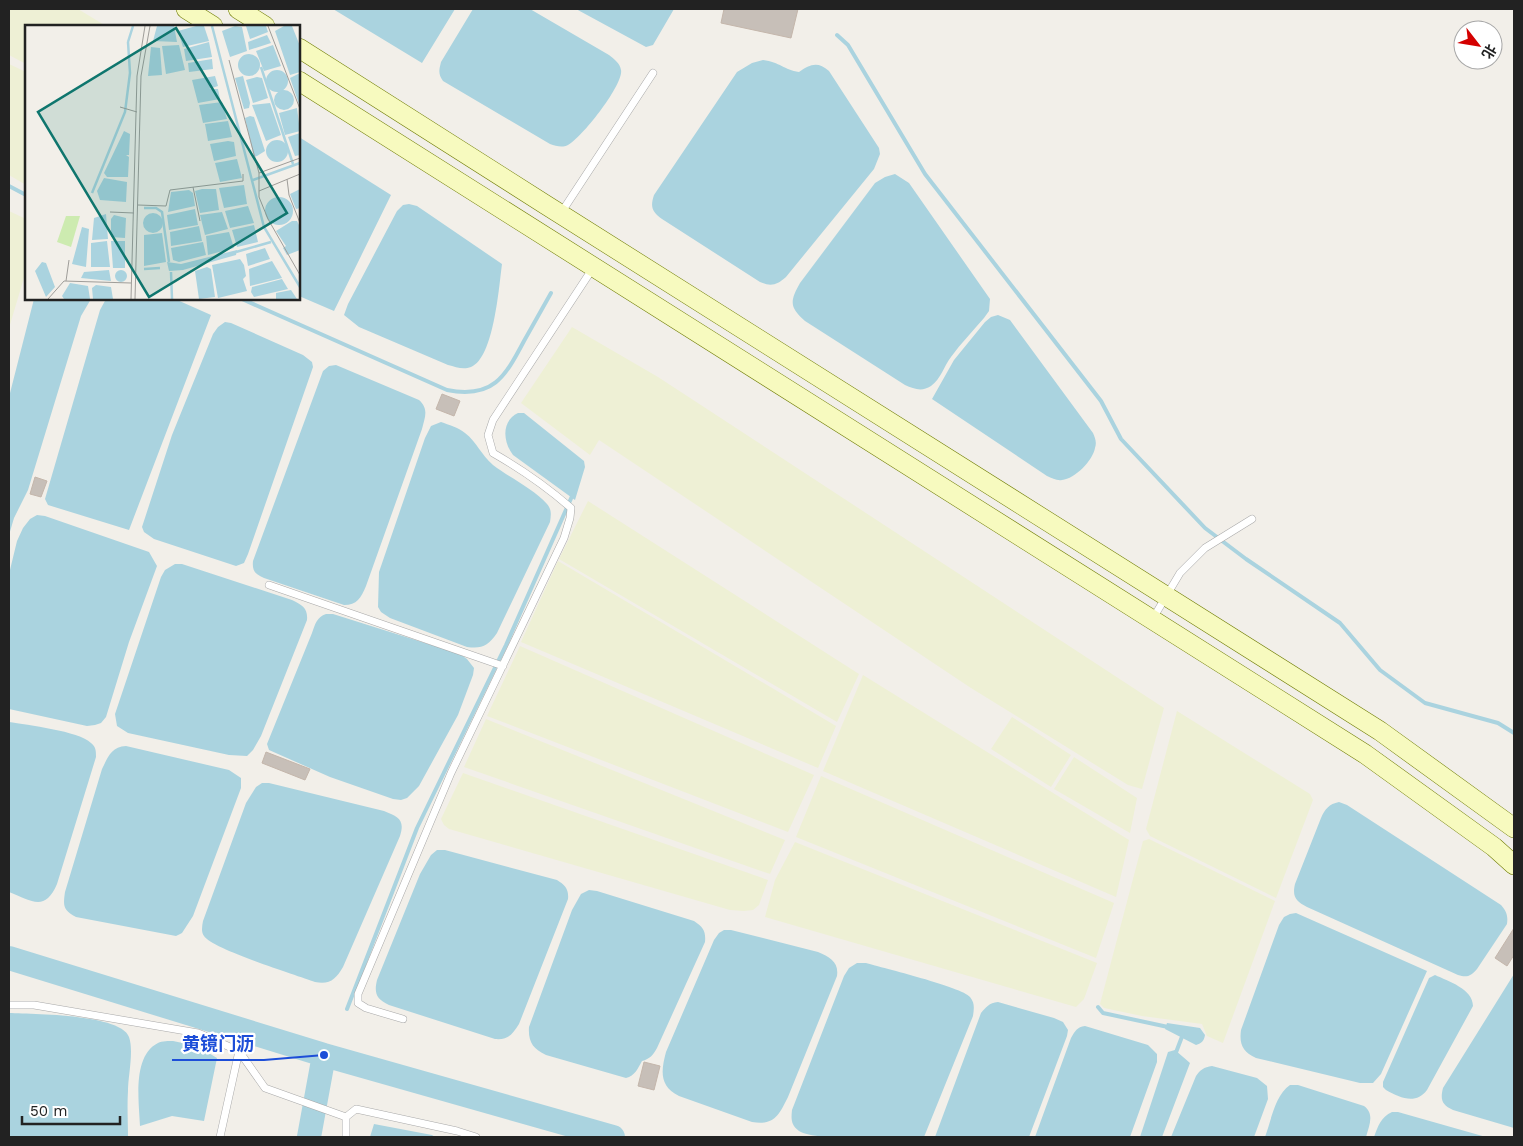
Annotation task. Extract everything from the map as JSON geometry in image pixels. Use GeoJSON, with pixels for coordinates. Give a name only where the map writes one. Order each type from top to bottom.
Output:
{"type":"FeatureCollection","features":[{"type":"Feature","properties":{"kind":"main road"},"geometry":{"type":"LineString","coordinates":[[186,9],[211,25]]}},
{"type":"Feature","properties":{"kind":"main road"},"geometry":{"type":"LineString","coordinates":[[238,9],[263,25]]}},
{"type":"Feature","properties":{"kind":"main road"},"geometry":{"type":"LineString","coordinates":[[300,49],[1380,731],[1514,828]]}},
{"type":"Feature","properties":{"kind":"main road"},"geometry":{"type":"LineString","coordinates":[[300,82],[1365,754],[1494,847],[1514,865]]}},
{"type":"Feature","properties":{"kind":"lane"},"geometry":{"type":"LineString","coordinates":[[560,214],[653,74]]}},
{"type":"Feature","properties":{"kind":"lane"},"geometry":{"type":"LineString","coordinates":[[403,1019],[366,1008],[358,1003],[358,994],[451,773],[564,538],[570,518],[571,508],[560,497],[494,453],[488,435],[493,420],[593,268]]}},
{"type":"Feature","properties":{"kind":"lane"},"geometry":{"type":"LineString","coordinates":[[1152,620],[1180,573],[1205,548],[1252,519]]}},
{"type":"Feature","properties":{"kind":"lane"},"geometry":{"type":"LineString","coordinates":[[269,585],[503,666]]}},
{"type":"Feature","properties":{"kind":"lane"},"geometry":{"type":"LineString","coordinates":[[9,1005],[34,1005],[198,1033],[239,1051],[265,1088],[346,1117]]}},
{"type":"Feature","properties":{"kind":"lane"},"geometry":{"type":"LineString","coordinates":[[220,1137],[239,1051]]}},
{"type":"Feature","properties":{"kind":"lane"},"geometry":{"type":"LineString","coordinates":[[346,1117],[356,1109],[457,1131],[476,1137]]}},
{"type":"Feature","properties":{"kind":"lane"},"geometry":{"type":"LineString","coordinates":[[346,1117],[346,1137]]}},
{"type":"Feature","properties":{"kind":"green space"},"geometry":{"type":"Polygon","coordinates":[[[9,9],[78,9],[104,25],[25,25],[25,63],[9,55],[9,9]]]}},
{"type":"Feature","properties":{"kind":"green space"},"geometry":{"type":"Polygon","coordinates":[[[9,64],[25,72],[25,184],[9,175],[9,64]]]}},
{"type":"Feature","properties":{"kind":"green space"},"geometry":{"type":"Polygon","coordinates":[[[9,211],[25,219],[25,274],[9,328],[9,211]]]}},
{"type":"Feature","properties":{"kind":"green space"},"geometry":{"type":"Polygon","coordinates":[[[572,327],[658,377],[1164,708],[1142,789],[1128,785],[971,688],[599,440],[590,455],[521,403],[572,327]]]}},
{"type":"Feature","properties":{"kind":"green space"},"geometry":{"type":"Polygon","coordinates":[[[588,501],[859,674],[837,722],[559,559],[588,501]]]}},
{"type":"Feature","properties":{"kind":"green space"},"geometry":{"type":"Polygon","coordinates":[[[558,561],[836,726],[818,768],[521,642],[558,561]]]}},
{"type":"Feature","properties":{"kind":"green space"},"geometry":{"type":"Polygon","coordinates":[[[520,646],[814,775],[788,832],[487,716],[520,646]]]}},
{"type":"Feature","properties":{"kind":"green space"},"geometry":{"type":"Polygon","coordinates":[[[863,675],[1129,840],[1116,897],[823,771],[863,675]]]}},
{"type":"Feature","properties":{"kind":"green space"},"geometry":{"type":"Polygon","coordinates":[[[1177,711],[1310,794],[1313,800],[1276,898],[1150,836],[1146,829],[1177,711]]]}},
{"type":"Feature","properties":{"kind":"green space"},"geometry":{"type":"Polygon","coordinates":[[[1012,717],[1071,755],[1051,787],[991,749],[1012,717]]]}},
{"type":"Feature","properties":{"kind":"green space"},"geometry":{"type":"Polygon","coordinates":[[[486,719],[785,840],[770,874],[464,767],[486,719]]]}},
{"type":"Feature","properties":{"kind":"green space"},"geometry":{"type":"Polygon","coordinates":[[[1074,757],[1137,798],[1130,833],[1054,789],[1074,757]]]}},
{"type":"Feature","properties":{"kind":"green space"},"geometry":{"type":"Polygon","coordinates":[[[463,773],[768,880],[759,905],[753,910],[730,910],[449,829],[441,819],[463,773]]]}},
{"type":"Feature","properties":{"kind":"green space"},"geometry":{"type":"Polygon","coordinates":[[[821,776],[1114,903],[1096,958],[796,837],[821,776]]]}},
{"type":"Feature","properties":{"kind":"green space"},"geometry":{"type":"Polygon","coordinates":[[[1149,839],[1275,901],[1223,1043],[1207,1036],[1202,1024],[1142,1016],[1104,1008],[1100,1004],[1143,841],[1149,839]]]}},
{"type":"Feature","properties":{"kind":"green space"},"geometry":{"type":"Polygon","coordinates":[[[795,842],[1097,963],[1084,999],[1076,1007],[765,917],[775,880],[795,842]]]}},
{"type":"Feature","properties":{"kind":"water"},"geometry":{"type":"Polygon","coordinates":[[[333,9],[455,9],[422,63],[333,9]]]}},
{"type":"Feature","properties":{"kind":"water"},"geometry":{"type":"Polygon","coordinates":[[[473,9],[530,9],[609,55],[618,63],[621,70],[616,87],[592,122],[568,145],[557,146],[550,144],[443,81],[439,72],[441,62],[473,9]]]}},
{"type":"Feature","properties":{"kind":"water"},"geometry":{"type":"Polygon","coordinates":[[[576,9],[674,9],[653,45],[646,47],[576,9]]]}},
{"type":"Feature","properties":{"kind":"water"},"geometry":{"type":"Polygon","coordinates":[[[763,60],[774,62],[789,70],[799,72],[814,65],[821,66],[829,71],[879,148],[880,154],[874,169],[786,277],[780,282],[771,285],[760,282],[662,219],[656,214],[652,206],[654,195],[737,72],[752,63],[763,60]]]}},
{"type":"Feature","properties":{"kind":"water"},"geometry":{"type":"Polygon","coordinates":[[[300,138],[391,195],[334,311],[300,296],[300,138]]]}},
{"type":"Feature","properties":{"kind":"water"},"geometry":{"type":"Polygon","coordinates":[[[895,174],[909,183],[990,299],[989,311],[955,352],[937,380],[928,388],[921,389],[905,385],[805,321],[796,312],[793,304],[794,295],[800,283],[875,183],[895,174]]]}},
{"type":"Feature","properties":{"kind":"water"},"geometry":{"type":"Polygon","coordinates":[[[403,205],[417,206],[502,264],[497,304],[490,336],[479,361],[471,367],[462,368],[448,365],[359,327],[344,315],[397,211],[403,205]]]}},
{"type":"Feature","properties":{"kind":"water"},"geometry":{"type":"Polygon","coordinates":[[[34,300],[90,300],[81,316],[28,490],[14,518],[9,535],[9,397],[34,300]]]}},
{"type":"Feature","properties":{"kind":"water"},"geometry":{"type":"Polygon","coordinates":[[[105,300],[177,300],[211,315],[129,530],[48,505],[45,499],[100,310],[105,300]]]}},
{"type":"Feature","properties":{"kind":"water"},"geometry":{"type":"Polygon","coordinates":[[[998,315],[1010,320],[1093,433],[1096,440],[1094,453],[1091,458],[1078,473],[1067,479],[1058,480],[1047,476],[932,399],[954,360],[985,322],[991,317],[998,315]]]}},
{"type":"Feature","properties":{"kind":"water"},"geometry":{"type":"Polygon","coordinates":[[[225,322],[303,355],[312,362],[313,367],[248,554],[244,563],[236,566],[154,539],[144,532],[142,527],[172,435],[213,334],[225,322]]]}},
{"type":"Feature","properties":{"kind":"water"},"geometry":{"type":"Polygon","coordinates":[[[336,365],[419,400],[425,410],[422,429],[366,586],[358,600],[352,604],[344,605],[264,578],[255,572],[253,567],[253,561],[323,371],[329,366],[336,365]]]}},
{"type":"Feature","properties":{"kind":"water"},"geometry":{"type":"Polygon","coordinates":[[[518,413],[524,413],[584,461],[585,467],[575,500],[513,455],[507,444],[505,432],[509,421],[518,413]]]}},
{"type":"Feature","properties":{"kind":"water"},"geometry":{"type":"Polygon","coordinates":[[[441,422],[465,433],[493,465],[542,499],[549,506],[551,515],[550,522],[497,633],[488,644],[481,647],[467,647],[390,618],[381,612],[378,607],[379,572],[425,438],[431,426],[441,422]]]}},
{"type":"Feature","properties":{"kind":"water"},"geometry":{"type":"Polygon","coordinates":[[[37,515],[45,516],[149,552],[157,566],[129,642],[106,717],[101,723],[95,725],[87,726],[9,709],[9,574],[17,541],[23,528],[30,519],[37,515]]]}},
{"type":"Feature","properties":{"kind":"water"},"geometry":{"type":"Polygon","coordinates":[[[175,564],[182,564],[292,600],[306,610],[307,620],[261,736],[247,756],[229,755],[128,733],[117,726],[115,714],[161,577],[165,570],[175,564]]]}},
{"type":"Feature","properties":{"kind":"water"},"geometry":{"type":"Polygon","coordinates":[[[326,614],[333,614],[460,654],[474,668],[458,715],[419,786],[407,798],[401,800],[393,799],[330,777],[269,750],[267,744],[314,627],[318,619],[326,614]]]}},
{"type":"Feature","properties":{"kind":"water"},"geometry":{"type":"Polygon","coordinates":[[[9,722],[76,735],[91,743],[96,751],[96,757],[57,884],[48,898],[43,901],[31,901],[9,892],[9,722]]]}},
{"type":"Feature","properties":{"kind":"water"},"geometry":{"type":"Polygon","coordinates":[[[126,746],[229,770],[241,778],[241,788],[193,916],[182,933],[176,936],[76,917],[66,910],[65,907],[65,892],[102,769],[113,751],[126,746]]]}},
{"type":"Feature","properties":{"kind":"water"},"geometry":{"type":"Polygon","coordinates":[[[262,783],[269,783],[384,811],[400,820],[402,826],[400,836],[343,967],[338,975],[329,982],[315,982],[222,948],[210,941],[202,933],[203,921],[246,803],[256,787],[262,783]]]}},
{"type":"Feature","properties":{"kind":"water"},"geometry":{"type":"Polygon","coordinates":[[[1339,802],[1347,805],[1503,907],[1507,914],[1507,924],[1473,973],[1469,976],[1458,975],[1307,907],[1298,901],[1294,892],[1295,884],[1321,818],[1328,807],[1339,802]]]}},
{"type":"Feature","properties":{"kind":"water"},"geometry":{"type":"Polygon","coordinates":[[[437,850],[445,850],[557,880],[567,890],[568,899],[519,1024],[512,1034],[506,1038],[495,1039],[389,1005],[377,995],[377,980],[420,874],[431,855],[437,850]]]}},
{"type":"Feature","properties":{"kind":"water"},"geometry":{"type":"Polygon","coordinates":[[[589,890],[694,921],[702,927],[705,935],[705,942],[657,1048],[651,1056],[642,1061],[634,1074],[626,1078],[546,1055],[532,1044],[529,1037],[529,1027],[572,910],[581,894],[589,890]]]}},
{"type":"Feature","properties":{"kind":"water"},"geometry":{"type":"Polygon","coordinates":[[[1296,913],[1427,971],[1381,1074],[1373,1083],[1360,1083],[1256,1058],[1248,1053],[1241,1044],[1241,1030],[1279,925],[1284,917],[1296,913]]]}},
{"type":"Feature","properties":{"kind":"water"},"geometry":{"type":"Polygon","coordinates":[[[724,930],[731,930],[818,952],[830,958],[837,967],[837,976],[788,1097],[782,1109],[771,1121],[752,1122],[679,1096],[668,1088],[663,1077],[666,1052],[714,940],[724,930]]]}},
{"type":"Feature","properties":{"kind":"water"},"geometry":{"type":"Polygon","coordinates":[[[857,963],[866,963],[953,988],[970,997],[973,1002],[973,1016],[924,1137],[822,1137],[799,1131],[793,1124],[792,1110],[844,976],[849,968],[857,963]]]}},
{"type":"Feature","properties":{"kind":"water"},"geometry":{"type":"Polygon","coordinates":[[[1514,974],[1514,1128],[1453,1110],[1444,1104],[1442,1096],[1443,1088],[1514,974]]]}},
{"type":"Feature","properties":{"kind":"water"},"geometry":{"type":"Polygon","coordinates":[[[1435,975],[1464,990],[1472,1000],[1473,1006],[1427,1090],[1423,1095],[1408,1099],[1386,1090],[1383,1087],[1383,1082],[1429,978],[1435,975]]]}},
{"type":"Feature","properties":{"kind":"water"},"geometry":{"type":"Polygon","coordinates":[[[998,1002],[1054,1018],[1063,1022],[1068,1030],[1029,1137],[935,1137],[981,1013],[990,1004],[998,1002]]]}},
{"type":"Feature","properties":{"kind":"water"},"geometry":{"type":"Polygon","coordinates":[[[9,1013],[75,1017],[110,1024],[122,1029],[129,1037],[131,1049],[128,1085],[128,1137],[9,1137],[9,1013]]]}},
{"type":"Feature","properties":{"kind":"water"},"geometry":{"type":"Polygon","coordinates":[[[1167,1023],[1200,1028],[1205,1035],[1204,1039],[1196,1045],[1165,1029],[1167,1023]]]}},
{"type":"Feature","properties":{"kind":"water"},"geometry":{"type":"Polygon","coordinates":[[[1085,1026],[1148,1045],[1157,1054],[1157,1062],[1130,1137],[1035,1137],[1071,1038],[1076,1030],[1085,1026]]]}},
{"type":"Feature","properties":{"kind":"water"},"geometry":{"type":"Polygon","coordinates":[[[173,1041],[197,1046],[217,1058],[204,1121],[172,1116],[140,1126],[138,1093],[144,1058],[150,1049],[158,1043],[173,1041]]]}},
{"type":"Feature","properties":{"kind":"water"},"geometry":{"type":"Polygon","coordinates":[[[1175,1050],[1190,1063],[1162,1137],[1140,1137],[1168,1052],[1175,1050]]]}},
{"type":"Feature","properties":{"kind":"water"},"geometry":{"type":"Polygon","coordinates":[[[1212,1066],[1257,1078],[1267,1086],[1268,1099],[1254,1137],[1171,1137],[1196,1076],[1203,1069],[1212,1066]]]}},
{"type":"Feature","properties":{"kind":"water"},"geometry":{"type":"Polygon","coordinates":[[[1290,1085],[1298,1085],[1364,1106],[1370,1116],[1366,1137],[1265,1137],[1277,1102],[1285,1089],[1290,1085]]]}},
{"type":"Feature","properties":{"kind":"water"},"geometry":{"type":"Polygon","coordinates":[[[1392,1112],[1398,1112],[1486,1137],[1374,1137],[1383,1119],[1392,1112]]]}},
{"type":"Feature","properties":{"kind":"water"},"geometry":{"type":"Polygon","coordinates":[[[374,1124],[432,1135],[435,1137],[370,1137],[374,1124]]]}},
{"type":"Feature","properties":{"kind":"building"},"geometry":{"type":"Polygon","coordinates":[[[724,9],[798,9],[791,38],[721,23],[724,9]]]}},
{"type":"Feature","properties":{"kind":"building"},"geometry":{"type":"Polygon","coordinates":[[[442,394],[460,401],[454,416],[436,409],[442,394]]]}},
{"type":"Feature","properties":{"kind":"building"},"geometry":{"type":"Polygon","coordinates":[[[35,477],[47,481],[41,497],[30,494],[35,477]]]}},
{"type":"Feature","properties":{"kind":"building"},"geometry":{"type":"Polygon","coordinates":[[[266,752],[310,769],[305,780],[262,763],[266,752]]]}},
{"type":"Feature","properties":{"kind":"building"},"geometry":{"type":"Polygon","coordinates":[[[1514,928],[1514,955],[1507,966],[1495,958],[1514,928]]]}},
{"type":"Feature","properties":{"kind":"building"},"geometry":{"type":"Polygon","coordinates":[[[644,1062],[660,1066],[654,1090],[638,1086],[644,1062]]]}},
{"type":"Feature","properties":{"kind":"waterway"},"geometry":{"type":"LineString","coordinates":[[837,35],[848,45],[925,174],[1101,401],[1121,439],[1205,528],[1246,559],[1340,623],[1380,670],[1425,703],[1498,723],[1514,733]]}},
{"type":"Feature","properties":{"kind":"waterway"},"geometry":{"type":"LineString","coordinates":[[9,186],[25,194]]}},
{"type":"Feature","properties":{"kind":"waterway"},"geometry":{"type":"LineString","coordinates":[[244,300],[447,390],[463,392],[487,388],[503,375],[551,293]]}},
{"type":"Feature","properties":{"kind":"waterway"},"geometry":{"type":"LineString","coordinates":[[347,1009],[417,828],[506,645],[573,494]]}},
{"type":"Feature","properties":{"kind":"waterway"},"geometry":{"type":"LineString","coordinates":[[9,958],[324,1055],[613,1137]]}},
{"type":"Feature","properties":{"kind":"waterway"},"geometry":{"type":"LineString","coordinates":[[1098,1007],[1103,1013],[1168,1027]]}},
{"type":"Feature","properties":{"kind":"waterway"},"geometry":{"type":"LineString","coordinates":[[1175,1055],[1183,1034]]}},
{"type":"Feature","properties":{"kind":"waterway"},"geometry":{"type":"LineString","coordinates":[[309,1137],[324,1055]]}},
{"type":"Feature","properties":{"kind":"place","name":"黄镜门沥"},"geometry":{"type":"Point","coordinates":[324,1055]}}]}
